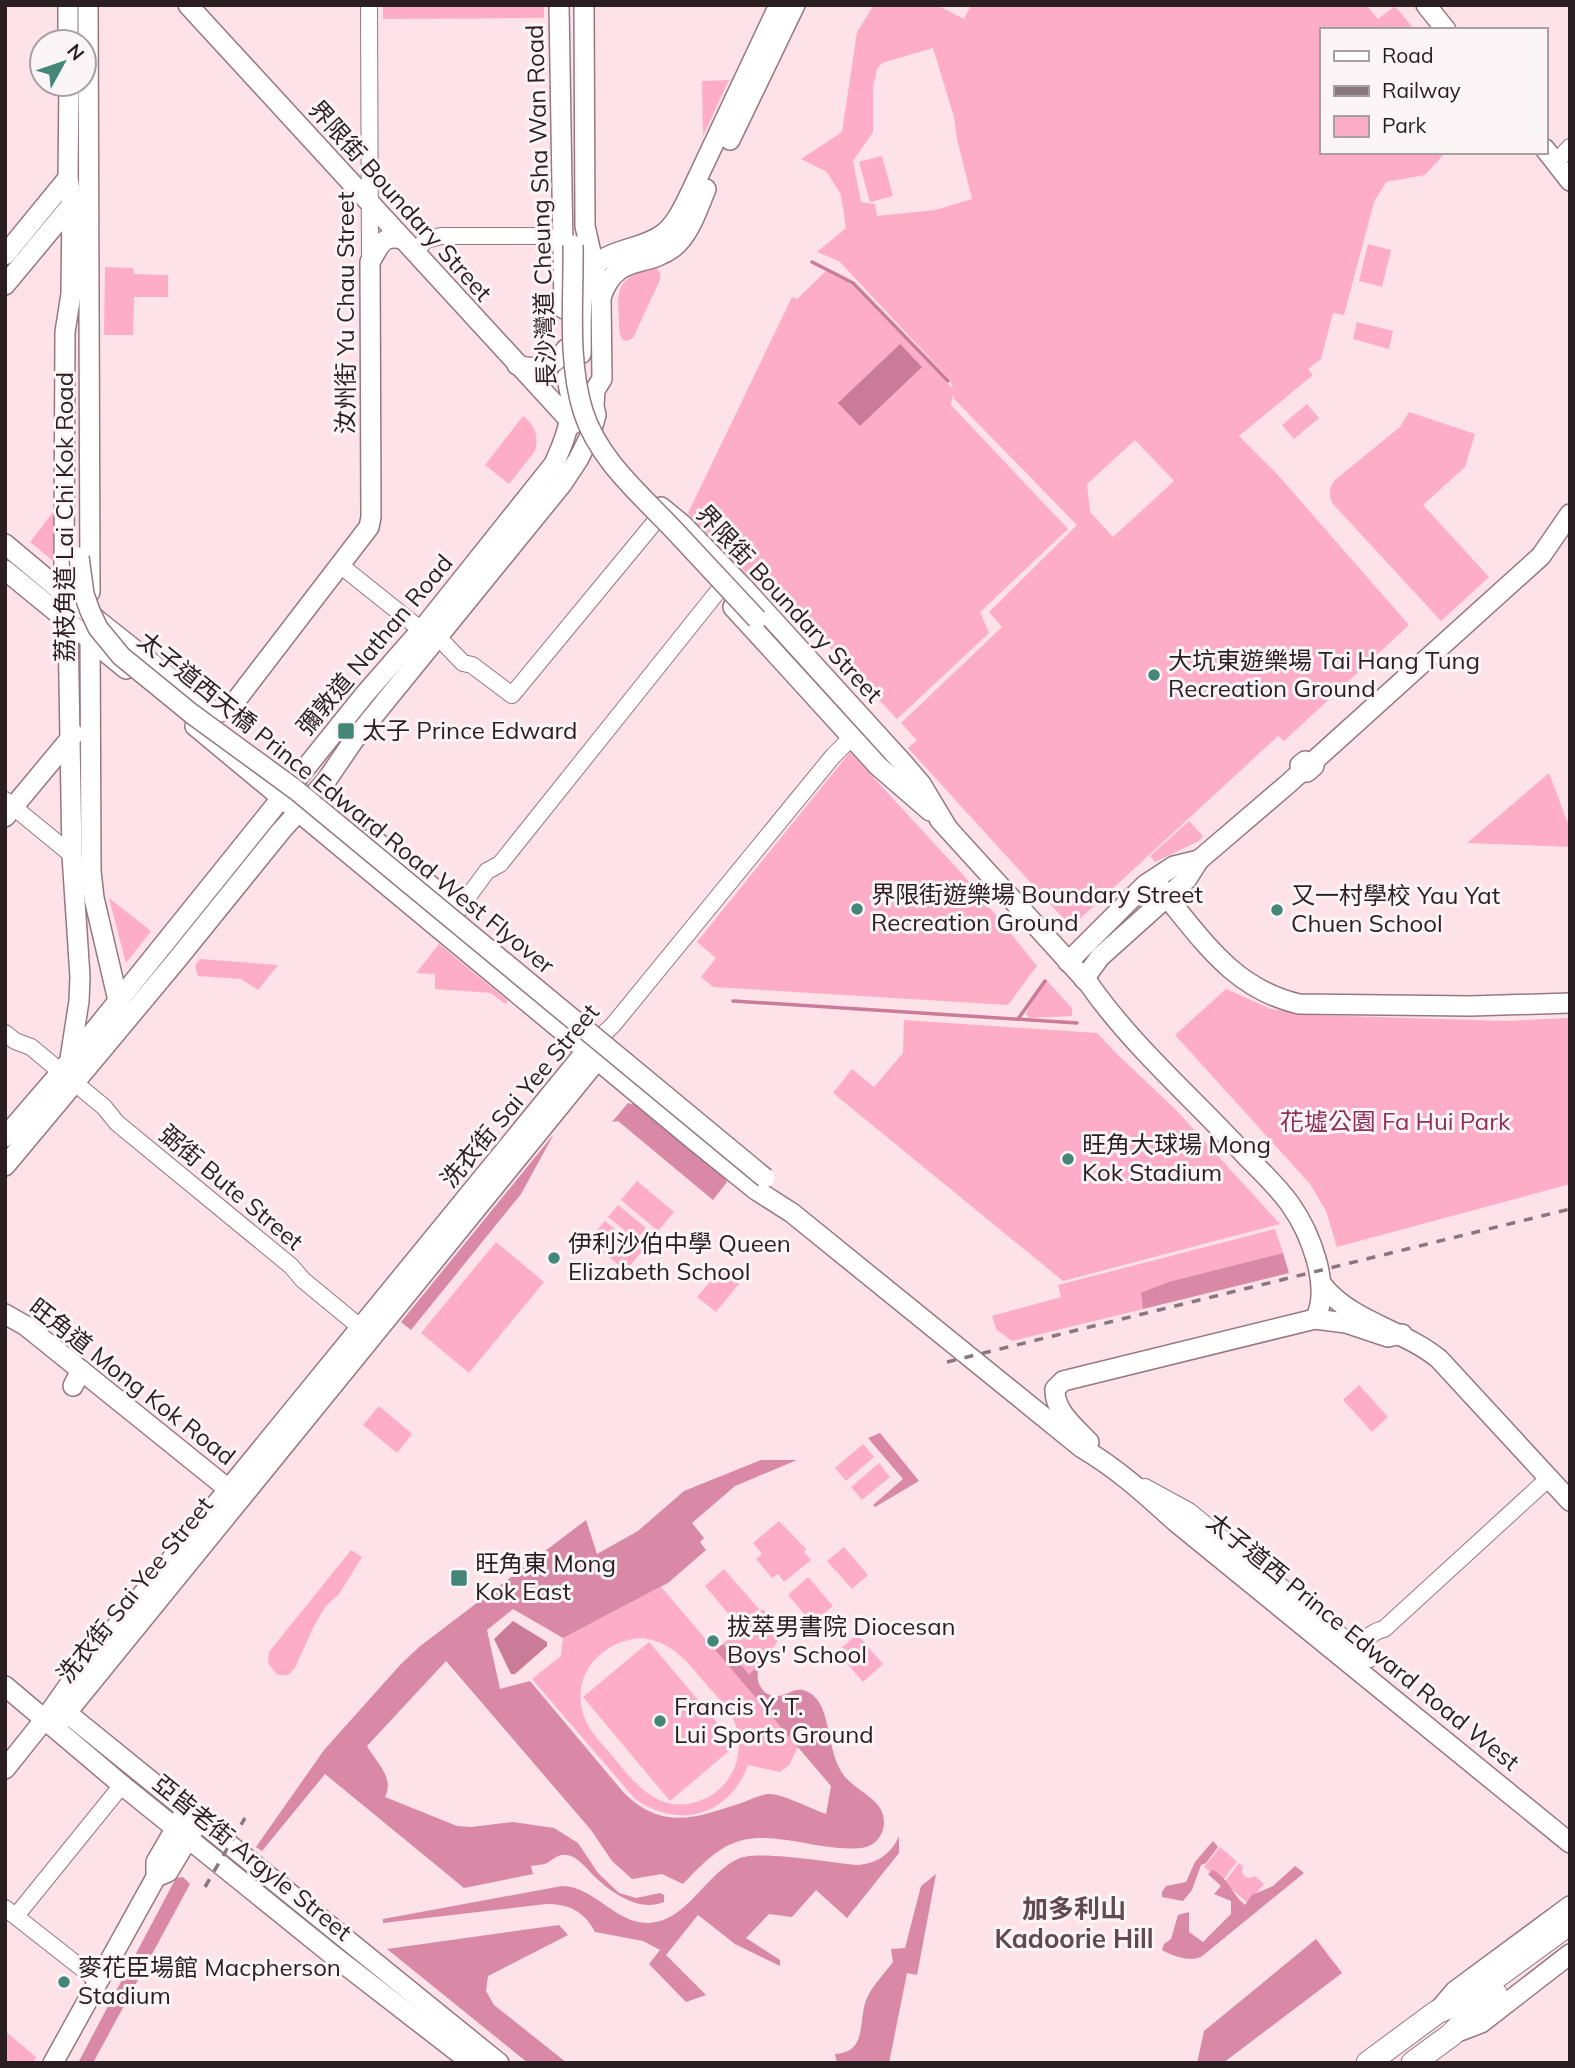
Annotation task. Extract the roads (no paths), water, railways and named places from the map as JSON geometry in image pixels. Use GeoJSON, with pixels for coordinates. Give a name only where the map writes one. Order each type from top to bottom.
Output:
{"type":"FeatureCollection","features":[{"type":"Feature","properties":{"kind":"highway"},"geometry":{"type":"LineString","coordinates":[[1413,2063],[1451,2035],[1536,1956],[1566,1914]]}},
{"type":"Feature","properties":{"kind":"highway"},"geometry":{"type":"LineString","coordinates":[[1368,2063],[1437,2012],[1463,2001],[1536,1956],[1570,1939]]}},
{"type":"Feature","properties":{"kind":"main road"},"geometry":{"type":"LineString","coordinates":[[68,5],[68,28]]}},
{"type":"Feature","properties":{"kind":"main road","name":"荔枝角道 Lai Chi Kok Road"},"geometry":{"type":"LineString","coordinates":[[88,5],[91,871],[94,898],[124,1024]]}},
{"type":"Feature","properties":{"kind":"main road","name":"界限街 Boundary Street"},"geometry":{"type":"LineString","coordinates":[[188,5],[580,432],[611,477],[948,829],[1031,921],[1074,956],[1084,978],[1104,1007],[1217,1123],[1289,1202],[1301,1223],[1323,1286],[1340,1305],[1402,1334],[1439,1359],[1570,1502]]}},
{"type":"Feature","properties":{"kind":"main road","name":"長沙灣道 Cheung Sha Wan Road"},"geometry":{"type":"LineString","coordinates":[[559,5],[562,247],[571,399]]}},
{"type":"Feature","properties":{"kind":"main road"},"geometry":{"type":"LineString","coordinates":[[571,5],[574,346],[579,393],[587,423],[599,446],[619,473],[855,733]]}},
{"type":"Feature","properties":{"kind":"main road","name":"長沙灣道 Cheung Sha Wan Road"},"geometry":{"type":"LineString","coordinates":[[580,432],[596,415],[605,397],[602,379],[601,297],[585,226],[584,5]]}},
{"type":"Feature","properties":{"kind":"main road"},"geometry":{"type":"LineString","coordinates":[[594,266],[615,252],[660,236],[675,221],[779,5]]}},
{"type":"Feature","properties":{"kind":"main road"},"geometry":{"type":"LineString","coordinates":[[601,297],[608,280],[616,271],[667,251],[684,235],[795,5]]}},
{"type":"Feature","properties":{"kind":"main road"},"geometry":{"type":"LineString","coordinates":[[1426,5],[1445,28]]}},
{"type":"Feature","properties":{"kind":"main road","name":"荔枝角道 Lai Chi Kok Road"},"geometry":{"type":"LineString","coordinates":[[69,98],[68,178],[72,204],[71,293],[65,332],[64,555],[68,623],[72,855],[80,977],[69,1072]]}},
{"type":"Feature","properties":{"kind":"main road"},"geometry":{"type":"LineString","coordinates":[[5,255],[68,178]]}},
{"type":"Feature","properties":{"kind":"main road"},"geometry":{"type":"LineString","coordinates":[[5,285],[89,186]]}},
{"type":"Feature","properties":{"kind":"main road"},"geometry":{"type":"LineString","coordinates":[[370,262],[382,241],[390,238],[408,245]]}},
{"type":"Feature","properties":{"kind":"main road","name":"汝州街 Yu Chau Street"},"geometry":{"type":"LineString","coordinates":[[231,707],[369,527],[370,262]]}},
{"type":"Feature","properties":{"kind":"main road","name":"長沙灣道 Cheung Sha Wan Road"},"geometry":{"type":"LineString","coordinates":[[571,399],[576,388],[581,359],[583,292],[594,266]]}},
{"type":"Feature","properties":{"kind":"main road","name":"荔枝角道 Lai Chi Kok Road"},"geometry":{"type":"LineString","coordinates":[[71,293],[79,333]]}},
{"type":"Feature","properties":{"kind":"main road","name":"太子道西天橋 Prince Edward Road West Flyover"},"geometry":{"type":"LineString","coordinates":[[79,333],[80,576],[90,611],[109,643],[192,714],[296,790],[765,1178]]}},
{"type":"Feature","properties":{"kind":"main road"},"geometry":{"type":"LineString","coordinates":[[517,365],[545,368],[561,357],[566,349]]}},
{"type":"Feature","properties":{"kind":"main road","name":"彌敦道 Nathan Road"},"geometry":{"type":"LineString","coordinates":[[5,1166],[118,1001],[289,804],[329,776],[354,740],[444,643],[562,484],[580,432],[571,399]]}},
{"type":"Feature","properties":{"kind":"main road","name":"界限街 Boundary Street"},"geometry":{"type":"LineString","coordinates":[[580,432],[611,454],[653,500],[683,525],[742,586],[904,763],[921,784],[948,829]]}},
{"type":"Feature","properties":{"kind":"main road","name":"彌敦道 Nathan Road"},"geometry":{"type":"LineString","coordinates":[[5,1137],[69,1072],[124,1024],[289,804],[365,694],[554,464],[563,445],[580,432]]}},
{"type":"Feature","properties":{"kind":"main road"},"geometry":{"type":"LineString","coordinates":[[1084,978],[1100,957],[1187,880],[1199,860],[1308,766],[1541,556],[1570,514]]}},
{"type":"Feature","properties":{"kind":"main road"},"geometry":{"type":"LineString","coordinates":[[5,544],[208,708],[220,712],[231,707],[231,734],[244,767]]}},
{"type":"Feature","properties":{"kind":"main road"},"geometry":{"type":"LineString","coordinates":[[67,596],[78,579],[90,545]]}},
{"type":"Feature","properties":{"kind":"main road","name":"太子道西 Prince Edward Road West"},"geometry":{"type":"LineString","coordinates":[[5,570],[695,1141],[756,1190],[788,1210],[1082,1448],[1127,1478],[1188,1532],[1570,1843]]}},
{"type":"Feature","properties":{"kind":"main road"},"geometry":{"type":"LineString","coordinates":[[8,808],[91,715]]}},
{"type":"Feature","properties":{"kind":"main road"},"geometry":{"type":"LineString","coordinates":[[348,853],[361,840],[377,842],[463,911]]}},
{"type":"Feature","properties":{"kind":"main road"},"geometry":{"type":"LineString","coordinates":[[1074,956],[1144,885],[1174,866],[1199,860]]}},
{"type":"Feature","properties":{"kind":"main road"},"geometry":{"type":"LineString","coordinates":[[1157,878],[1167,898],[1235,975],[1265,994],[1280,999],[1299,1004],[1444,1006],[1570,1003]]}},
{"type":"Feature","properties":{"kind":"main road"},"geometry":{"type":"LineString","coordinates":[[1125,907],[1152,895],[1167,898]]}},
{"type":"Feature","properties":{"kind":"main road","name":"界限街 Boundary Street"},"geometry":{"type":"LineString","coordinates":[[1074,956],[1067,976],[1074,989],[1104,1007]]}},
{"type":"Feature","properties":{"kind":"main road"},"geometry":{"type":"LineString","coordinates":[[505,983],[522,979],[533,970]]}},
{"type":"Feature","properties":{"kind":"main road","name":"洗衣街 Sai Yee Street"},"geometry":{"type":"LineString","coordinates":[[228,1497],[360,1327],[592,1055]]}},
{"type":"Feature","properties":{"kind":"main road","name":"洗衣街 Sai Yee Street"},"geometry":{"type":"LineString","coordinates":[[5,1769],[56,1720],[60,1695],[228,1497],[592,1055]]}},
{"type":"Feature","properties":{"kind":"main road","name":"太子道西 Prince Edward Road West"},"geometry":{"type":"LineString","coordinates":[[765,1178],[788,1210]]}},
{"type":"Feature","properties":{"kind":"main road"},"geometry":{"type":"LineString","coordinates":[[1323,1286],[1322,1304],[1315,1319],[1346,1323],[1388,1337],[1402,1334]]}},
{"type":"Feature","properties":{"kind":"main road","name":"旺角道 Mong Kok Road"},"geometry":{"type":"LineString","coordinates":[[5,1314],[26,1325],[77,1378],[228,1497]]}},
{"type":"Feature","properties":{"kind":"main road","name":"太子道西 Prince Edward Road West"},"geometry":{"type":"LineString","coordinates":[[1108,1464],[1059,1409],[1055,1389],[1058,1384],[1068,1379],[1315,1319]]}},
{"type":"Feature","properties":{"kind":"main road","name":"亞皆老街 Argyle Street"},"geometry":{"type":"LineString","coordinates":[[5,1686],[56,1720],[188,1824],[359,1951],[499,2063]]}},
{"type":"Feature","properties":{"kind":"main road","name":"亞皆老街 Argyle Street"},"geometry":{"type":"LineString","coordinates":[[56,1720],[122,1785],[188,1824],[459,2059]]}},
{"type":"Feature","properties":{"kind":"main road"},"geometry":{"type":"LineString","coordinates":[[53,2063],[156,1877],[156,1862],[188,1824]]}},
{"type":"Feature","properties":{"kind":"main road"},"geometry":{"type":"LineString","coordinates":[[1551,1826],[1570,1854]]}},
{"type":"Feature","properties":{"kind":"main road"},"geometry":{"type":"LineString","coordinates":[[1437,2012],[1455,1991],[1566,1914],[1570,1897]]}},
{"type":"Feature","properties":{"kind":"main road"},"geometry":{"type":"LineString","coordinates":[[359,1951],[359,1968],[370,1984]]}},
{"type":"Feature","properties":{"kind":"main road"},"geometry":{"type":"LineString","coordinates":[[1451,2035],[1481,2023],[1570,1954]]}},
{"type":"Feature","properties":{"kind":"street","name":"汝州街 Yu Chau Street"},"geometry":{"type":"LineString","coordinates":[[369,5],[370,262]]}},
{"type":"Feature","properties":{"kind":"street"},"geometry":{"type":"LineString","coordinates":[[408,245],[437,236],[546,236],[555,239],[562,247]]}},
{"type":"Feature","properties":{"kind":"street"},"geometry":{"type":"LineString","coordinates":[[444,643],[463,663],[472,665],[512,695],[654,523]]}},
{"type":"Feature","properties":{"kind":"street"},"geometry":{"type":"LineString","coordinates":[[340,565],[421,629]]}},
{"type":"Feature","properties":{"kind":"street"},"geometry":{"type":"LineString","coordinates":[[457,943],[452,924],[487,872],[500,864],[719,591],[730,582],[742,586]]}},
{"type":"Feature","properties":{"kind":"street","name":"洗衣街 Sai Yee Street"},"geometry":{"type":"LineString","coordinates":[[592,1055],[613,1025],[832,756],[855,733]]}},
{"type":"Feature","properties":{"kind":"street"},"geometry":{"type":"LineString","coordinates":[[8,808],[72,855]]}},
{"type":"Feature","properties":{"kind":"street","name":"弼街 Bute Street"},"geometry":{"type":"LineString","coordinates":[[5,1033],[69,1072],[117,1123],[291,1266],[303,1280],[360,1327]]}},
{"type":"Feature","properties":{"kind":"street","name":"太子道西 Prince Edward Road West"},"geometry":{"type":"LineString","coordinates":[[1127,1478],[1189,1511],[1349,1642],[1360,1642],[1376,1630],[1384,1629],[1549,1478]]}},
{"type":"Feature","properties":{"kind":"street"},"geometry":{"type":"LineString","coordinates":[[98,1981],[10,1912],[122,1785]]}},
{"type":"Feature","properties":{"kind":"waterway"},"geometry":{"type":"LineString","coordinates":[[812,262],[853,283],[948,381]]}},
{"type":"Feature","properties":{"kind":"waterway"},"geometry":{"type":"LineString","coordinates":[[1018,1019],[1045,981]]}},
{"type":"Feature","properties":{"kind":"waterway"},"geometry":{"type":"LineString","coordinates":[[733,1001],[1077,1023]]}},
{"type":"Feature","properties":{"kind":"railway"},"geometry":{"type":"LineString","coordinates":[[947,1362],[1570,1209]]}},
{"type":"Feature","properties":{"kind":"railway"},"geometry":{"type":"LineString","coordinates":[[205,1887],[245,1818]]}},
{"type":"Feature","properties":{"kind":"place","name":"大坑東遊樂場 Tai Hang Tung Recreation Ground"},"geometry":{"type":"Point","coordinates":[1154,675]}},
{"type":"Feature","properties":{"kind":"place","name":"太子 Prince Edward"},"geometry":{"type":"Point","coordinates":[346,731]}},
{"type":"Feature","properties":{"kind":"place","name":"界限街遊樂場 Boundary Street Recreation Ground"},"geometry":{"type":"Point","coordinates":[857,909]}},
{"type":"Feature","properties":{"kind":"place","name":"又一村學校 Yau Yat Chuen School"},"geometry":{"type":"Point","coordinates":[1277,910]}},
{"type":"Feature","properties":{"kind":"place","name":"旺角大球場 Mong Kok Stadium"},"geometry":{"type":"Point","coordinates":[1068,1159]}},
{"type":"Feature","properties":{"kind":"place","name":"伊利沙伯中學 Queen Elizabeth School"},"geometry":{"type":"Point","coordinates":[554,1258]}},
{"type":"Feature","properties":{"kind":"place","name":"旺角東 Mong Kok East"},"geometry":{"type":"Point","coordinates":[459,1578]}},
{"type":"Feature","properties":{"kind":"place","name":"拔萃男書院 Diocesan Boys' School"},"geometry":{"type":"Point","coordinates":[713,1641]}},
{"type":"Feature","properties":{"kind":"place","name":"Francis Y. T. Lui Sports Ground"},"geometry":{"type":"Point","coordinates":[660,1721]}},
{"type":"Feature","properties":{"kind":"place","name":"麥花臣場館 Macpherson Stadium"},"geometry":{"type":"Point","coordinates":[64,1982]}},
{"type":"Feature","properties":{"kind":"district","name":"加多利山 Kadoorie Hill"},"geometry":{"type":"Point","coordinates":[1074,1924]}},
{"type":"Feature","properties":{"kind":"park label","name":"花墟公園 Fa Hui Park"},"geometry":{"type":"Point","coordinates":[1395,1122]}}]}
